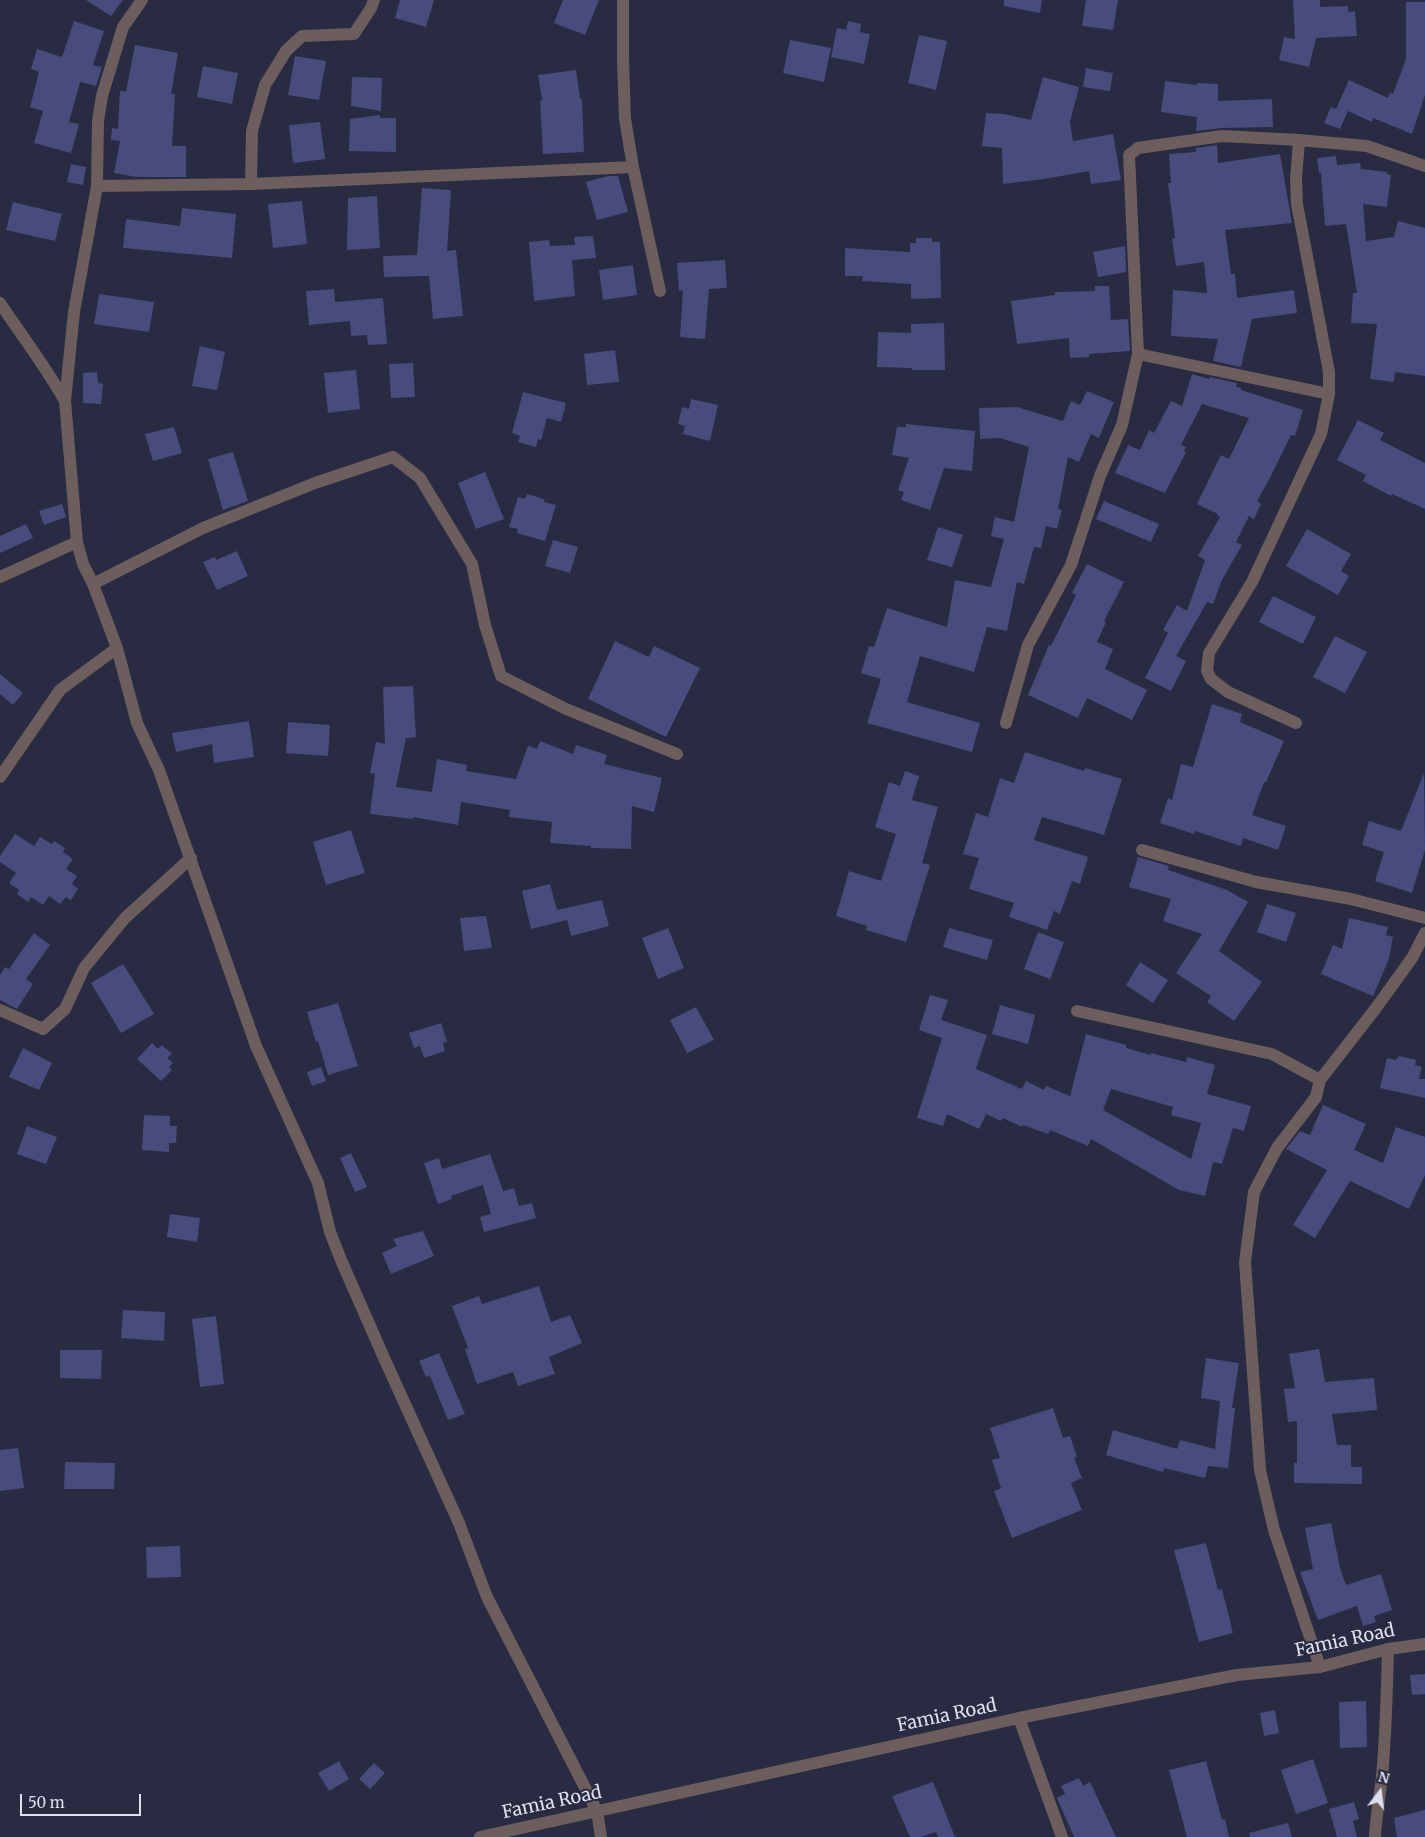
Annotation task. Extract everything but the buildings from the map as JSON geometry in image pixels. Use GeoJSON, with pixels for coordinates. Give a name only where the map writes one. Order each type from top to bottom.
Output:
{"type":"FeatureCollection","features":[{"type":"Feature","properties":{"kind":"street"},"geometry":{"type":"LineString","coordinates":[[142,0],[123,28],[102,96],[98,128],[97,186],[74,312],[65,401],[77,542],[83,564],[93,584],[117,648],[137,723],[159,770],[256,1046],[318,1183],[330,1232],[341,1260],[459,1523],[487,1597],[597,1811],[601,1837]]}},
{"type":"Feature","properties":{"kind":"street"},"geometry":{"type":"LineString","coordinates":[[251,184],[252,131],[265,85],[286,51],[302,36],[354,34],[374,0]]}},
{"type":"Feature","properties":{"kind":"street"},"geometry":{"type":"LineString","coordinates":[[623,0],[625,118],[633,167],[660,291]]}},
{"type":"Feature","properties":{"kind":"street"},"geometry":{"type":"LineString","coordinates":[[1006,724],[1028,645],[1071,566],[1100,476],[1122,425],[1138,354],[1129,155],[1138,148],[1222,136],[1367,146],[1425,166]]}},
{"type":"Feature","properties":{"kind":"street"},"geometry":{"type":"LineString","coordinates":[[1296,723],[1228,692],[1211,679],[1207,671],[1209,653],[1252,582],[1321,434],[1329,394],[1329,372],[1297,204],[1296,180],[1299,140]]}},
{"type":"Feature","properties":{"kind":"street"},"geometry":{"type":"LineString","coordinates":[[97,186],[251,184],[633,167]]}},
{"type":"Feature","properties":{"kind":"street"},"geometry":{"type":"LineString","coordinates":[[0,303],[48,371],[65,401]]}},
{"type":"Feature","properties":{"kind":"street"},"geometry":{"type":"LineString","coordinates":[[1138,354],[1329,394]]}},
{"type":"Feature","properties":{"kind":"street"},"geometry":{"type":"LineString","coordinates":[[93,584],[202,528],[315,483],[393,457],[420,478],[472,564],[484,625],[501,676],[566,709],[677,754]]}},
{"type":"Feature","properties":{"kind":"street"},"geometry":{"type":"LineString","coordinates":[[0,576],[77,542]]}},
{"type":"Feature","properties":{"kind":"street"},"geometry":{"type":"LineString","coordinates":[[0,777],[60,690],[117,648]]}},
{"type":"Feature","properties":{"kind":"street"},"geometry":{"type":"LineString","coordinates":[[1142,850],[1256,882],[1351,898],[1425,918]]}},
{"type":"Feature","properties":{"kind":"street"},"geometry":{"type":"LineString","coordinates":[[0,1010],[43,1028],[65,1009],[84,968],[125,918],[191,858]]}},
{"type":"Feature","properties":{"kind":"street"},"geometry":{"type":"LineString","coordinates":[[1320,1667],[1274,1530],[1260,1470],[1245,1262],[1254,1192],[1277,1148],[1316,1097],[1320,1080],[1407,965],[1425,933]]}},
{"type":"Feature","properties":{"kind":"street"},"geometry":{"type":"LineString","coordinates":[[1077,1011],[1272,1054],[1320,1080]]}},
{"type":"Feature","properties":{"kind":"street","name":"Famia Road"},"geometry":{"type":"LineString","coordinates":[[480,1837],[1019,1718],[1237,1675],[1320,1667],[1388,1649],[1425,1644]]}},
{"type":"Feature","properties":{"kind":"street"},"geometry":{"type":"LineString","coordinates":[[1376,1837],[1376,1820],[1385,1736],[1388,1649]]}},
{"type":"Feature","properties":{"kind":"street"},"geometry":{"type":"LineString","coordinates":[[1019,1718],[1062,1837]]}}]}
